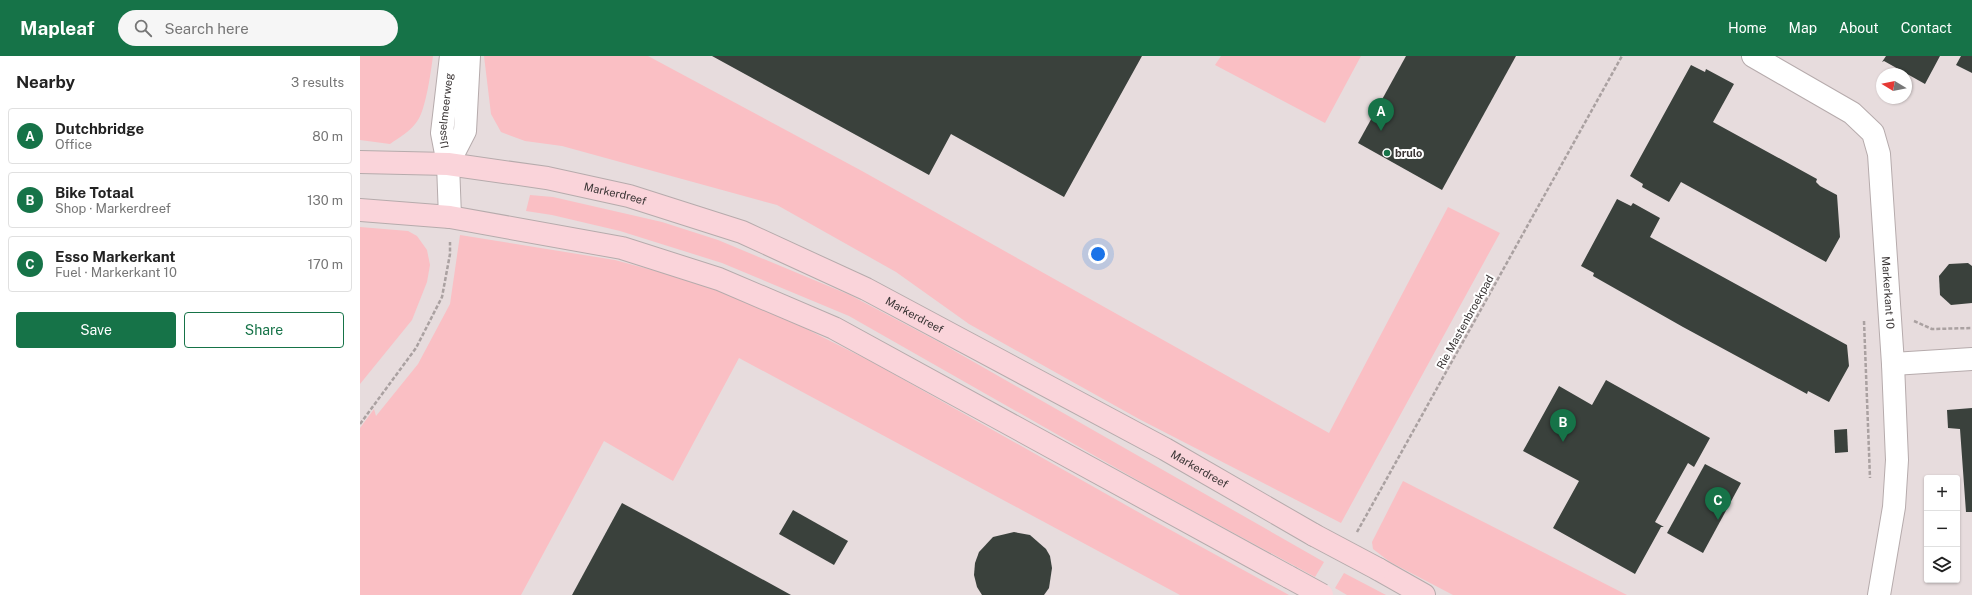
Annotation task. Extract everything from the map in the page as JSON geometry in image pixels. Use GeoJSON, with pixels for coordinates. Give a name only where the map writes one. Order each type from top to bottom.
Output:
{"type":"FeatureCollection","features":[{"type":"Feature","properties":{"kind":"main road","name":"Markerdreef"},"geometry":{"type":"LineString","coordinates":[[360,162],[448,164],[547,178],[629,196],[742,232],[866,289],[1165,449],[1314,536],[1424,595]]}},
{"type":"Feature","properties":{"kind":"main road"},"geometry":{"type":"LineString","coordinates":[[360,210],[450,217],[622,248],[733,285],[834,328],[1322,595]]}},
{"type":"Feature","properties":{"kind":"street","name":"IJsselmeerweg"},"geometry":{"type":"LineString","coordinates":[[450,217],[448,164],[442,133],[451,56]]}},
{"type":"Feature","properties":{"kind":"street","name":"IJsselmeerweg"},"geometry":{"type":"LineString","coordinates":[[448,164],[465,131],[469,56]]}},
{"type":"Feature","properties":{"kind":"street","name":"Markerkant 10"},"geometry":{"type":"LineString","coordinates":[[1753,56],[1852,113],[1873,133],[1879,154],[1893,364],[1897,460],[1894,506],[1879,595]]}},
{"type":"Feature","properties":{"kind":"street"},"geometry":{"type":"LineString","coordinates":[[1893,364],[1972,359]]}},
{"type":"Feature","properties":{"kind":"path","name":"Rie Mastenbroekpad"},"geometry":{"type":"LineString","coordinates":[[1357,533],[1622,56]]}},
{"type":"Feature","properties":{"kind":"path"},"geometry":{"type":"LineString","coordinates":[[360,424],[416,348],[442,297],[450,254],[450,217]]}},
{"type":"Feature","properties":{"kind":"path"},"geometry":{"type":"LineString","coordinates":[[1863,315],[1870,484]]}},
{"type":"Feature","properties":{"kind":"path"},"geometry":{"type":"LineString","coordinates":[[1864,322],[1910,320],[1932,329],[1972,328]]}},
{"type":"Feature","properties":{"kind":"shaded area"},"geometry":{"type":"Polygon","coordinates":[[[360,56],[433,56],[428,89],[421,114],[418,120],[406,133],[390,144],[360,140],[360,56]]]}},
{"type":"Feature","properties":{"kind":"shaded area"},"geometry":{"type":"Polygon","coordinates":[[[484,56],[648,56],[862,171],[1329,433],[1448,207],[1500,233],[1341,523],[1139,419],[969,324],[896,272],[777,205],[562,146],[525,141],[501,132],[491,114],[484,56]]]}},
{"type":"Feature","properties":{"kind":"shaded area"},"geometry":{"type":"Polygon","coordinates":[[[1221,56],[1361,56],[1325,123],[1215,65],[1221,56]]]}},
{"type":"Feature","properties":{"kind":"shaded area"},"geometry":{"type":"Polygon","coordinates":[[[530,195],[553,197],[662,222],[718,240],[850,295],[939,342],[1324,562],[1315,577],[1153,489],[849,316],[722,263],[620,231],[552,215],[526,211],[530,195]]]}},
{"type":"Feature","properties":{"kind":"shaded area"},"geometry":{"type":"Polygon","coordinates":[[[360,227],[408,231],[417,236],[427,250],[430,265],[427,282],[412,320],[360,384],[360,227]]]}},
{"type":"Feature","properties":{"kind":"shaded area"},"geometry":{"type":"Polygon","coordinates":[[[460,235],[615,260],[711,286],[761,306],[874,363],[1147,517],[1289,595],[1180,595],[739,358],[673,481],[604,441],[521,595],[360,595],[360,428],[374,409],[376,416],[418,364],[450,304],[460,235]]]}},
{"type":"Feature","properties":{"kind":"shaded area"},"geometry":{"type":"Polygon","coordinates":[[[1403,481],[1627,595],[1453,595],[1390,562],[1373,549],[1372,542],[1403,481]]]}},
{"type":"Feature","properties":{"kind":"shaded area"},"geometry":{"type":"Polygon","coordinates":[[[1344,573],[1386,595],[1347,595],[1335,588],[1344,573]]]}},
{"type":"Feature","properties":{"kind":"building"},"geometry":{"type":"Polygon","coordinates":[[[712,56],[1142,56],[1064,197],[951,134],[929,175],[712,56]]]}},
{"type":"Feature","properties":{"kind":"building"},"geometry":{"type":"Polygon","coordinates":[[[1406,56],[1516,56],[1442,190],[1358,143],[1406,56]]]}},
{"type":"Feature","properties":{"kind":"building"},"geometry":{"type":"Polygon","coordinates":[[[1886,56],[1940,56],[1925,84],[1912,77],[1912,68],[1896,68],[1884,61],[1882,62],[1886,56]]]}},
{"type":"Feature","properties":{"kind":"building"},"geometry":{"type":"Polygon","coordinates":[[[1961,56],[1972,56],[1972,73],[1956,65],[1961,56]]]}},
{"type":"Feature","properties":{"kind":"building"},"geometry":{"type":"Polygon","coordinates":[[[1691,65],[1705,72],[1706,69],[1734,84],[1713,122],[1817,179],[1816,182],[1820,186],[1837,195],[1840,237],[1826,262],[1681,182],[1669,202],[1642,187],[1643,184],[1630,176],[1691,65]]]}},
{"type":"Feature","properties":{"kind":"building"},"geometry":{"type":"Polygon","coordinates":[[[1617,199],[1631,206],[1633,203],[1660,218],[1650,237],[1847,345],[1849,366],[1829,402],[1808,391],[1807,394],[1683,327],[1593,276],[1594,273],[1581,266],[1617,199]]]}},
{"type":"Feature","properties":{"kind":"building"},"geometry":{"type":"Polygon","coordinates":[[[1968,263],[1972,266],[1972,303],[1951,305],[1940,295],[1939,276],[1949,264],[1968,263]]]}},
{"type":"Feature","properties":{"kind":"building"},"geometry":{"type":"Polygon","coordinates":[[[1606,380],[1710,438],[1694,467],[1688,463],[1655,522],[1664,527],[1661,527],[1635,574],[1553,528],[1579,481],[1523,451],[1559,386],[1592,405],[1606,380]]]}},
{"type":"Feature","properties":{"kind":"building"},"geometry":{"type":"Polygon","coordinates":[[[1972,408],[1972,512],[1966,512],[1960,429],[1948,428],[1947,410],[1972,408]]]}},
{"type":"Feature","properties":{"kind":"building"},"geometry":{"type":"Polygon","coordinates":[[[1847,429],[1848,452],[1835,453],[1834,430],[1847,429]]]}},
{"type":"Feature","properties":{"kind":"building"},"geometry":{"type":"Polygon","coordinates":[[[1705,464],[1741,483],[1703,553],[1667,533],[1705,464]]]}},
{"type":"Feature","properties":{"kind":"building"},"geometry":{"type":"Polygon","coordinates":[[[622,503],[687,538],[791,595],[572,595],[622,503]]]}},
{"type":"Feature","properties":{"kind":"building"},"geometry":{"type":"Polygon","coordinates":[[[793,510],[848,541],[834,565],[779,534],[793,510]]]}},
{"type":"Feature","properties":{"kind":"building"},"geometry":{"type":"Polygon","coordinates":[[[1014,532],[1030,535],[1046,549],[1050,556],[1052,568],[1049,588],[1044,595],[982,595],[977,587],[974,575],[975,563],[979,552],[993,537],[1014,532]]]}},
{"type":"Feature","properties":{"kind":"place","name":"Dutchbridge"},"geometry":{"type":"Point","coordinates":[1381,131]}},
{"type":"Feature","properties":{"kind":"place","name":"brulo"},"geometry":{"type":"Point","coordinates":[1387,153]}},
{"type":"Feature","properties":{"kind":"place","name":"Bike Totaal"},"geometry":{"type":"Point","coordinates":[1563,442]}},
{"type":"Feature","properties":{"kind":"place","name":"Esso Markerkant"},"geometry":{"type":"Point","coordinates":[1718,520]}}]}
